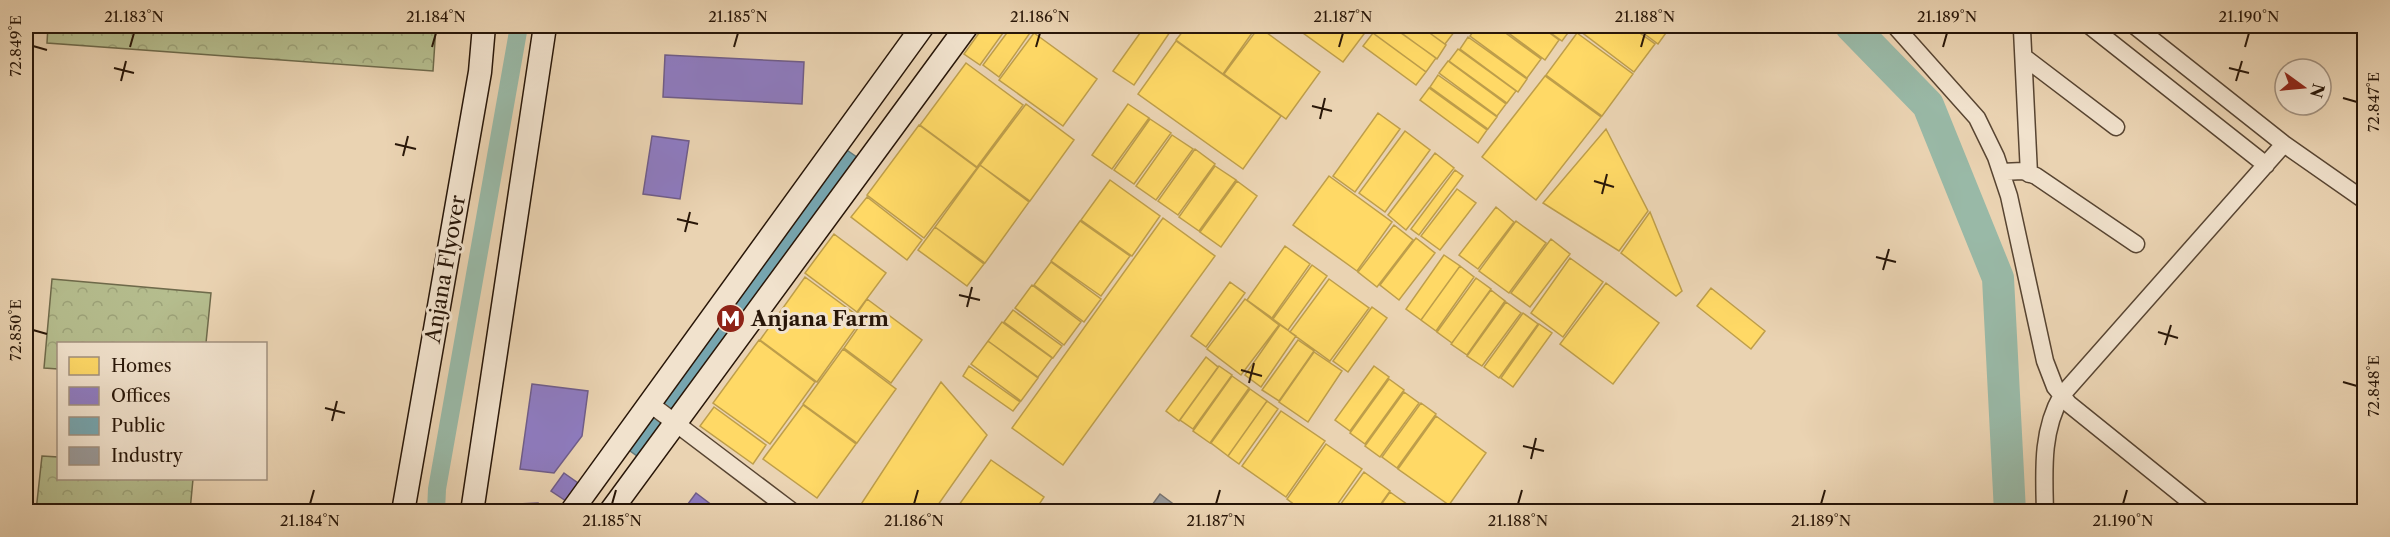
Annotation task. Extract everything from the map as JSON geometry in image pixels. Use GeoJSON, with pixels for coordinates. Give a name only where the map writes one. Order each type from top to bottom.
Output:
{"type":"FeatureCollection","features":[{"type":"Feature","properties":{"kind":"main road","name":"Anjana Flyover"},"geometry":{"type":"LineString","coordinates":[[403,512],[480,72],[484,26]]}},
{"type":"Feature","properties":{"kind":"main road"},"geometry":{"type":"LineString","coordinates":[[472,512],[545,26]]}},
{"type":"Feature","properties":{"kind":"main road"},"geometry":{"type":"LineString","coordinates":[[571,512],[923,26]]}},
{"type":"Feature","properties":{"kind":"main road"},"geometry":{"type":"LineString","coordinates":[[610,512],[967,26]]}},
{"type":"Feature","properties":{"kind":"street"},"geometry":{"type":"LineString","coordinates":[[1895,26],[1977,118],[1996,157],[2009,196],[2045,361],[2055,387],[2069,404],[2203,512]]}},
{"type":"Feature","properties":{"kind":"street"},"geometry":{"type":"LineString","coordinates":[[2090,26],[2266,165]]}},
{"type":"Feature","properties":{"kind":"street"},"geometry":{"type":"LineString","coordinates":[[2135,26],[2284,144],[2364,200]]}},
{"type":"Feature","properties":{"kind":"street"},"geometry":{"type":"LineString","coordinates":[[2022,30],[2029,174]]}},
{"type":"Feature","properties":{"kind":"street"},"geometry":{"type":"LineString","coordinates":[[2024,57],[2116,127]]}},
{"type":"Feature","properties":{"kind":"street"},"geometry":{"type":"LineString","coordinates":[[2045,512],[2044,453],[2054,408],[2062,395],[2284,144]]}},
{"type":"Feature","properties":{"kind":"street"},"geometry":{"type":"LineString","coordinates":[[2001,172],[2023,171],[2036,176],[2136,244]]}},
{"type":"Feature","properties":{"kind":"street"},"geometry":{"type":"LineString","coordinates":[[649,403],[793,512]]}},
{"type":"Feature","properties":{"kind":"green space"},"geometry":{"type":"Polygon","coordinates":[[[48,26],[436,26],[433,71],[47,43],[48,26]]]}},
{"type":"Feature","properties":{"kind":"green space"},"geometry":{"type":"Polygon","coordinates":[[[52,279],[211,293],[206,342],[57,342],[57,369],[44,368],[52,279]]]}},
{"type":"Feature","properties":{"kind":"green space"},"geometry":{"type":"Polygon","coordinates":[[[42,456],[57,457],[57,480],[193,480],[190,511],[36,511],[42,456]]]}},
{"type":"Feature","properties":{"kind":"building: Homes"},"geometry":{"type":"Polygon","coordinates":[[[984,26],[1008,26],[980,65],[964,54],[984,26]]]}},
{"type":"Feature","properties":{"kind":"building: Homes"},"geometry":{"type":"Polygon","coordinates":[[[1012,26],[1025,26],[1032,30],[999,77],[983,65],[1012,26]]]}},
{"type":"Feature","properties":{"kind":"building: Homes"},"geometry":{"type":"Polygon","coordinates":[[[1145,26],[1160,26],[1170,32],[1134,85],[1113,71],[1145,26]]]}},
{"type":"Feature","properties":{"kind":"building: Homes"},"geometry":{"type":"Polygon","coordinates":[[[1187,26],[1257,26],[1223,74],[1176,40],[1187,26]]]}},
{"type":"Feature","properties":{"kind":"building: Homes"},"geometry":{"type":"Polygon","coordinates":[[[1308,26],[1370,26],[1343,62],[1303,33],[1308,26]]]}},
{"type":"Feature","properties":{"kind":"building: Homes"},"geometry":{"type":"Polygon","coordinates":[[[1379,26],[1391,26],[1436,58],[1426,72],[1373,33],[1379,26]]]}},
{"type":"Feature","properties":{"kind":"building: Homes"},"geometry":{"type":"Polygon","coordinates":[[[1392,26],[1420,26],[1446,45],[1437,59],[1392,26]]]}},
{"type":"Feature","properties":{"kind":"building: Homes"},"geometry":{"type":"Polygon","coordinates":[[[1420,26],[1448,26],[1455,31],[1445,44],[1420,26]]]}},
{"type":"Feature","properties":{"kind":"building: Homes"},"geometry":{"type":"Polygon","coordinates":[[[1477,26],[1496,26],[1541,59],[1527,78],[1470,36],[1477,26]]]}},
{"type":"Feature","properties":{"kind":"building: Homes"},"geometry":{"type":"Polygon","coordinates":[[[1499,26],[1540,26],[1559,40],[1545,60],[1499,26]]]}},
{"type":"Feature","properties":{"kind":"building: Homes"},"geometry":{"type":"Polygon","coordinates":[[[1541,26],[1573,26],[1562,41],[1541,26]]]}},
{"type":"Feature","properties":{"kind":"building: Homes"},"geometry":{"type":"Polygon","coordinates":[[[1584,26],[1630,26],[1655,44],[1634,72],[1580,31],[1584,26]]]}},
{"type":"Feature","properties":{"kind":"building: Homes"},"geometry":{"type":"Polygon","coordinates":[[[1634,26],[1671,26],[1658,44],[1634,26]]]}},
{"type":"Feature","properties":{"kind":"building: Homes"},"geometry":{"type":"Polygon","coordinates":[[[1259,27],[1320,72],[1286,119],[1224,74],[1259,27]]]}},
{"type":"Feature","properties":{"kind":"building: Homes"},"geometry":{"type":"Polygon","coordinates":[[[1034,33],[1097,79],[1063,126],[999,80],[1034,33]]]}},
{"type":"Feature","properties":{"kind":"building: Homes"},"geometry":{"type":"Polygon","coordinates":[[[1373,33],[1426,72],[1416,85],[1363,46],[1373,33]]]}},
{"type":"Feature","properties":{"kind":"building: Homes"},"geometry":{"type":"Polygon","coordinates":[[[1577,33],[1633,74],[1602,116],[1546,75],[1577,33]]]}},
{"type":"Feature","properties":{"kind":"building: Homes"},"geometry":{"type":"Polygon","coordinates":[[[1468,37],[1527,79],[1518,92],[1460,49],[1468,37]]]}},
{"type":"Feature","properties":{"kind":"building: Homes"},"geometry":{"type":"Polygon","coordinates":[[[1176,41],[1281,116],[1243,169],[1138,94],[1176,41]]]}},
{"type":"Feature","properties":{"kind":"building: Homes"},"geometry":{"type":"Polygon","coordinates":[[[1458,49],[1516,91],[1507,103],[1449,61],[1458,49]]]}},
{"type":"Feature","properties":{"kind":"building: Homes"},"geometry":{"type":"Polygon","coordinates":[[[1448,61],[1506,104],[1497,116],[1439,73],[1448,61]]]}},
{"type":"Feature","properties":{"kind":"building: Homes"},"geometry":{"type":"Polygon","coordinates":[[[966,63],[1023,105],[977,167],[920,125],[966,63]]]}},
{"type":"Feature","properties":{"kind":"building: Homes"},"geometry":{"type":"Polygon","coordinates":[[[1438,75],[1497,117],[1488,129],[1430,87],[1438,75]]]}},
{"type":"Feature","properties":{"kind":"building: Homes"},"geometry":{"type":"Polygon","coordinates":[[[1545,76],[1601,117],[1536,200],[1482,157],[1545,76]]]}},
{"type":"Feature","properties":{"kind":"building: Homes"},"geometry":{"type":"Polygon","coordinates":[[[1429,88],[1487,130],[1478,143],[1420,100],[1429,88]]]}},
{"type":"Feature","properties":{"kind":"building: Homes"},"geometry":{"type":"Polygon","coordinates":[[[1026,104],[1074,140],[1030,201],[980,165],[1026,104]]]}},
{"type":"Feature","properties":{"kind":"building: Homes"},"geometry":{"type":"Polygon","coordinates":[[[1128,104],[1149,118],[1112,169],[1092,155],[1128,104]]]}},
{"type":"Feature","properties":{"kind":"building: Homes"},"geometry":{"type":"Polygon","coordinates":[[[1378,113],[1400,129],[1355,192],[1333,176],[1378,113]]]}},
{"type":"Feature","properties":{"kind":"building: Homes"},"geometry":{"type":"Polygon","coordinates":[[[1150,119],[1171,133],[1134,184],[1114,170],[1150,119]]]}},
{"type":"Feature","properties":{"kind":"building: Homes"},"geometry":{"type":"Polygon","coordinates":[[[919,125],[977,168],[924,238],[867,195],[919,125]]]}},
{"type":"Feature","properties":{"kind":"building: Homes"},"geometry":{"type":"Polygon","coordinates":[[[1606,129],[1648,211],[1619,251],[1543,203],[1606,129]]]}},
{"type":"Feature","properties":{"kind":"building: Homes"},"geometry":{"type":"Polygon","coordinates":[[[1405,131],[1430,150],[1385,212],[1359,193],[1405,131]]]}},
{"type":"Feature","properties":{"kind":"building: Homes"},"geometry":{"type":"Polygon","coordinates":[[[1172,135],[1193,149],[1156,200],[1136,186],[1172,135]]]}},
{"type":"Feature","properties":{"kind":"building: Homes"},"geometry":{"type":"Polygon","coordinates":[[[1195,149],[1215,164],[1178,215],[1158,201],[1195,149]]]}},
{"type":"Feature","properties":{"kind":"building: Homes"},"geometry":{"type":"Polygon","coordinates":[[[1435,153],[1454,168],[1406,230],[1388,215],[1435,153]]]}},
{"type":"Feature","properties":{"kind":"building: Homes"},"geometry":{"type":"Polygon","coordinates":[[[980,165],[1029,202],[985,263],[935,227],[980,165]]]}},
{"type":"Feature","properties":{"kind":"building: Homes"},"geometry":{"type":"Polygon","coordinates":[[[1215,166],[1236,180],[1199,231],[1179,217],[1215,166]]]}},
{"type":"Feature","properties":{"kind":"building: Homes"},"geometry":{"type":"Polygon","coordinates":[[[1455,170],[1463,176],[1419,235],[1411,229],[1455,170]]]}},
{"type":"Feature","properties":{"kind":"building: Homes"},"geometry":{"type":"Polygon","coordinates":[[[1329,176],[1392,222],[1357,271],[1293,225],[1329,176]]]}},
{"type":"Feature","properties":{"kind":"building: Homes"},"geometry":{"type":"Polygon","coordinates":[[[1110,180],[1160,216],[1132,256],[1081,220],[1110,180]]]}},
{"type":"Feature","properties":{"kind":"building: Homes"},"geometry":{"type":"Polygon","coordinates":[[[1237,181],[1257,196],[1221,247],[1200,232],[1237,181]]]}},
{"type":"Feature","properties":{"kind":"building: Homes"},"geometry":{"type":"Polygon","coordinates":[[[1457,189],[1476,203],[1440,250],[1421,236],[1457,189]]]}},
{"type":"Feature","properties":{"kind":"building: Homes"},"geometry":{"type":"Polygon","coordinates":[[[867,197],[922,240],[907,260],[851,217],[867,197]]]}},
{"type":"Feature","properties":{"kind":"building: Homes"},"geometry":{"type":"Polygon","coordinates":[[[1496,207],[1514,222],[1478,269],[1459,255],[1496,207]]]}},
{"type":"Feature","properties":{"kind":"building: Homes"},"geometry":{"type":"Polygon","coordinates":[[[1650,212],[1682,291],[1676,296],[1621,253],[1650,212]]]}},
{"type":"Feature","properties":{"kind":"building: Homes"},"geometry":{"type":"Polygon","coordinates":[[[1163,218],[1215,256],[1063,465],[1012,428],[1163,218]]]}},
{"type":"Feature","properties":{"kind":"building: Homes"},"geometry":{"type":"Polygon","coordinates":[[[1080,221],[1130,256],[1101,296],[1051,261],[1080,221]]]}},
{"type":"Feature","properties":{"kind":"building: Homes"},"geometry":{"type":"Polygon","coordinates":[[[1516,221],[1546,243],[1509,293],[1479,271],[1516,221]]]}},
{"type":"Feature","properties":{"kind":"building: Homes"},"geometry":{"type":"Polygon","coordinates":[[[1394,225],[1413,240],[1377,287],[1358,272],[1394,225]]]}},
{"type":"Feature","properties":{"kind":"building: Homes"},"geometry":{"type":"Polygon","coordinates":[[[935,227],[984,264],[967,286],[918,250],[935,227]]]}},
{"type":"Feature","properties":{"kind":"building: Homes"},"geometry":{"type":"Polygon","coordinates":[[[834,234],[886,273],[857,312],[805,273],[834,234]]]}},
{"type":"Feature","properties":{"kind":"building: Homes"},"geometry":{"type":"Polygon","coordinates":[[[1416,238],[1435,253],[1399,300],[1380,285],[1416,238]]]}},
{"type":"Feature","properties":{"kind":"building: Homes"},"geometry":{"type":"Polygon","coordinates":[[[1551,239],[1570,254],[1530,307],[1511,293],[1551,239]]]}},
{"type":"Feature","properties":{"kind":"building: Homes"},"geometry":{"type":"Polygon","coordinates":[[[1285,246],[1310,264],[1272,318],[1247,300],[1285,246]]]}},
{"type":"Feature","properties":{"kind":"building: Homes"},"geometry":{"type":"Polygon","coordinates":[[[1444,255],[1460,266],[1421,320],[1406,309],[1444,255]]]}},
{"type":"Feature","properties":{"kind":"building: Homes"},"geometry":{"type":"Polygon","coordinates":[[[1570,258],[1603,282],[1563,337],[1531,313],[1570,258]]]}},
{"type":"Feature","properties":{"kind":"building: Homes"},"geometry":{"type":"Polygon","coordinates":[[[1051,262],[1101,299],[1084,322],[1034,285],[1051,262]]]}},
{"type":"Feature","properties":{"kind":"building: Homes"},"geometry":{"type":"Polygon","coordinates":[[[1312,265],[1327,276],[1288,330],[1273,319],[1312,265]]]}},
{"type":"Feature","properties":{"kind":"building: Homes"},"geometry":{"type":"Polygon","coordinates":[[[1460,266],[1474,277],[1436,331],[1421,320],[1460,266]]]}},
{"type":"Feature","properties":{"kind":"building: Homes"},"geometry":{"type":"Polygon","coordinates":[[[805,277],[862,319],[817,382],[760,340],[805,277]]]}},
{"type":"Feature","properties":{"kind":"building: Homes"},"geometry":{"type":"Polygon","coordinates":[[[1476,278],[1491,289],[1452,343],[1437,332],[1476,278]]]}},
{"type":"Feature","properties":{"kind":"building: Homes"},"geometry":{"type":"Polygon","coordinates":[[[1329,279],[1369,308],[1330,361],[1290,332],[1329,279]]]}},
{"type":"Feature","properties":{"kind":"building: Homes"},"geometry":{"type":"Polygon","coordinates":[[[1230,282],[1245,293],[1206,347],[1191,336],[1230,282]]]}},
{"type":"Feature","properties":{"kind":"building: Homes"},"geometry":{"type":"Polygon","coordinates":[[[1606,283],[1659,323],[1613,384],[1560,344],[1606,283]]]}},
{"type":"Feature","properties":{"kind":"building: Homes"},"geometry":{"type":"Polygon","coordinates":[[[1032,285],[1081,322],[1064,345],[1015,308],[1032,285]]]}},
{"type":"Feature","properties":{"kind":"building: Homes"},"geometry":{"type":"Polygon","coordinates":[[[1711,288],[1765,331],[1751,349],[1697,306],[1711,288]]]}},
{"type":"Feature","properties":{"kind":"building: Homes"},"geometry":{"type":"Polygon","coordinates":[[[1491,290],[1505,301],[1467,355],[1451,344],[1491,290]]]}},
{"type":"Feature","properties":{"kind":"building: Homes"},"geometry":{"type":"Polygon","coordinates":[[[867,299],[922,340],[891,383],[844,348],[865,318],[858,312],[867,299]]]}},
{"type":"Feature","properties":{"kind":"building: Homes"},"geometry":{"type":"Polygon","coordinates":[[[1245,299],[1279,325],[1241,375],[1207,349],[1245,299]]]}},
{"type":"Feature","properties":{"kind":"building: Homes"},"geometry":{"type":"Polygon","coordinates":[[[1506,302],[1521,313],[1482,366],[1467,356],[1506,302]]]}},
{"type":"Feature","properties":{"kind":"building: Homes"},"geometry":{"type":"Polygon","coordinates":[[[1372,307],[1387,318],[1348,372],[1333,361],[1372,307]]]}},
{"type":"Feature","properties":{"kind":"building: Homes"},"geometry":{"type":"Polygon","coordinates":[[[1013,310],[1062,346],[1053,358],[1004,322],[1013,310]]]}},
{"type":"Feature","properties":{"kind":"building: Homes"},"geometry":{"type":"Polygon","coordinates":[[[1523,313],[1538,324],[1499,378],[1484,367],[1523,313]]]}},
{"type":"Feature","properties":{"kind":"building: Homes"},"geometry":{"type":"Polygon","coordinates":[[[1002,322],[1052,358],[1038,377],[988,341],[1002,322]]]}},
{"type":"Feature","properties":{"kind":"building: Homes"},"geometry":{"type":"Polygon","coordinates":[[[1539,324],[1552,333],[1513,387],[1501,378],[1539,324]]]}},
{"type":"Feature","properties":{"kind":"building: Homes"},"geometry":{"type":"Polygon","coordinates":[[[1280,325],[1296,336],[1261,387],[1245,375],[1280,325]]]}},
{"type":"Feature","properties":{"kind":"building: Homes"},"geometry":{"type":"Polygon","coordinates":[[[759,340],[815,382],[770,444],[713,403],[759,340]]]}},
{"type":"Feature","properties":{"kind":"building: Homes"},"geometry":{"type":"Polygon","coordinates":[[[1298,340],[1314,351],[1279,401],[1262,390],[1298,340]]]}},
{"type":"Feature","properties":{"kind":"building: Homes"},"geometry":{"type":"Polygon","coordinates":[[[988,341],[1038,378],[1021,401],[971,364],[988,341]]]}},
{"type":"Feature","properties":{"kind":"building: Homes"},"geometry":{"type":"Polygon","coordinates":[[[843,349],[896,389],[857,443],[803,404],[843,349]]]}},
{"type":"Feature","properties":{"kind":"building: Homes"},"geometry":{"type":"Polygon","coordinates":[[[1314,352],[1342,371],[1308,422],[1279,402],[1314,352]]]}},
{"type":"Feature","properties":{"kind":"building: Homes"},"geometry":{"type":"Polygon","coordinates":[[[1206,357],[1218,367],[1179,421],[1166,411],[1206,357]]]}},
{"type":"Feature","properties":{"kind":"building: Homes"},"geometry":{"type":"Polygon","coordinates":[[[969,366],[1020,402],[1013,411],[963,376],[969,366]]]}},
{"type":"Feature","properties":{"kind":"building: Homes"},"geometry":{"type":"Polygon","coordinates":[[[1219,366],[1232,375],[1193,429],[1180,420],[1219,366]]]}},
{"type":"Feature","properties":{"kind":"building: Homes"},"geometry":{"type":"Polygon","coordinates":[[[1374,366],[1389,377],[1350,431],[1335,420],[1374,366]]]}},
{"type":"Feature","properties":{"kind":"building: Homes"},"geometry":{"type":"Polygon","coordinates":[[[1232,376],[1249,388],[1210,443],[1193,431],[1232,376]]]}},
{"type":"Feature","properties":{"kind":"building: Homes"},"geometry":{"type":"Polygon","coordinates":[[[1389,379],[1404,390],[1365,444],[1350,433],[1389,379]]]}},
{"type":"Feature","properties":{"kind":"building: Homes"},"geometry":{"type":"Polygon","coordinates":[[[941,382],[987,435],[933,512],[856,512],[941,382]]]}},
{"type":"Feature","properties":{"kind":"building: Homes"},"geometry":{"type":"Polygon","coordinates":[[[1250,389],[1267,401],[1228,456],[1211,443],[1250,389]]]}},
{"type":"Feature","properties":{"kind":"building: Homes"},"geometry":{"type":"Polygon","coordinates":[[[1404,392],[1419,403],[1380,457],[1365,446],[1404,392]]]}},
{"type":"Feature","properties":{"kind":"building: Homes"},"geometry":{"type":"Polygon","coordinates":[[[1267,401],[1278,409],[1239,464],[1228,456],[1267,401]]]}},
{"type":"Feature","properties":{"kind":"building: Homes"},"geometry":{"type":"Polygon","coordinates":[[[1421,403],[1436,414],[1397,468],[1382,457],[1421,403]]]}},
{"type":"Feature","properties":{"kind":"building: Homes"},"geometry":{"type":"Polygon","coordinates":[[[803,405],[856,444],[817,498],[763,459],[803,405]]]}},
{"type":"Feature","properties":{"kind":"building: Homes"},"geometry":{"type":"Polygon","coordinates":[[[714,407],[766,445],[753,464],[700,426],[714,407]]]}},
{"type":"Feature","properties":{"kind":"building: Homes"},"geometry":{"type":"Polygon","coordinates":[[[1281,411],[1325,441],[1286,497],[1242,466],[1281,411]]]}},
{"type":"Feature","properties":{"kind":"building: Homes"},"geometry":{"type":"Polygon","coordinates":[[[1436,416],[1486,453],[1449,505],[1398,469],[1436,416]]]}},
{"type":"Feature","properties":{"kind":"building: Homes"},"geometry":{"type":"Polygon","coordinates":[[[1326,444],[1362,469],[1332,512],[1304,512],[1287,499],[1326,444]]]}},
{"type":"Feature","properties":{"kind":"building: Homes"},"geometry":{"type":"Polygon","coordinates":[[[991,460],[1044,497],[1034,512],[954,512],[991,460]]]}},
{"type":"Feature","properties":{"kind":"building: Homes"},"geometry":{"type":"Polygon","coordinates":[[[1364,472],[1390,491],[1375,512],[1335,512],[1364,472]]]}},
{"type":"Feature","properties":{"kind":"building: Homes"},"geometry":{"type":"Polygon","coordinates":[[[1390,492],[1418,512],[1376,512],[1390,492]]]}},
{"type":"Feature","properties":{"kind":"building: Offices"},"geometry":{"type":"Polygon","coordinates":[[[665,55],[804,62],[802,104],[663,97],[665,55]]]}},
{"type":"Feature","properties":{"kind":"building: Offices"},"geometry":{"type":"Polygon","coordinates":[[[652,136],[689,141],[680,199],[643,194],[652,136]]]}},
{"type":"Feature","properties":{"kind":"building: Offices"},"geometry":{"type":"Polygon","coordinates":[[[532,384],[588,391],[582,436],[554,473],[520,469],[532,384]]]}},
{"type":"Feature","properties":{"kind":"building: Offices"},"geometry":{"type":"Polygon","coordinates":[[[564,473],[578,483],[566,501],[551,491],[564,473]]]}},
{"type":"Feature","properties":{"kind":"building: Offices"},"geometry":{"type":"Polygon","coordinates":[[[696,493],[721,512],[682,512],[696,493]]]}},
{"type":"Feature","properties":{"kind":"building: Offices"},"geometry":{"type":"Polygon","coordinates":[[[538,503],[538,512],[519,512],[518,504],[538,503]]]}},
{"type":"Feature","properties":{"kind":"building: Public"},"geometry":{"type":"Polygon","coordinates":[[[831,139],[871,167],[655,469],[615,440],[831,139]]]}},
{"type":"Feature","properties":{"kind":"building: Industry"},"geometry":{"type":"Polygon","coordinates":[[[1160,494],[1184,512],[1147,512],[1160,494]]]}},
{"type":"Feature","properties":{"kind":"waterway"},"geometry":{"type":"LineString","coordinates":[[436,512],[437,489],[519,26]]}},
{"type":"Feature","properties":{"kind":"waterway"},"geometry":{"type":"LineString","coordinates":[[1851,26],[1928,105],[1998,278],[2010,512]]}},
{"type":"Feature","properties":{"kind":"place","name":"Anjana Farm"},"geometry":{"type":"Point","coordinates":[730,318]}}]}
